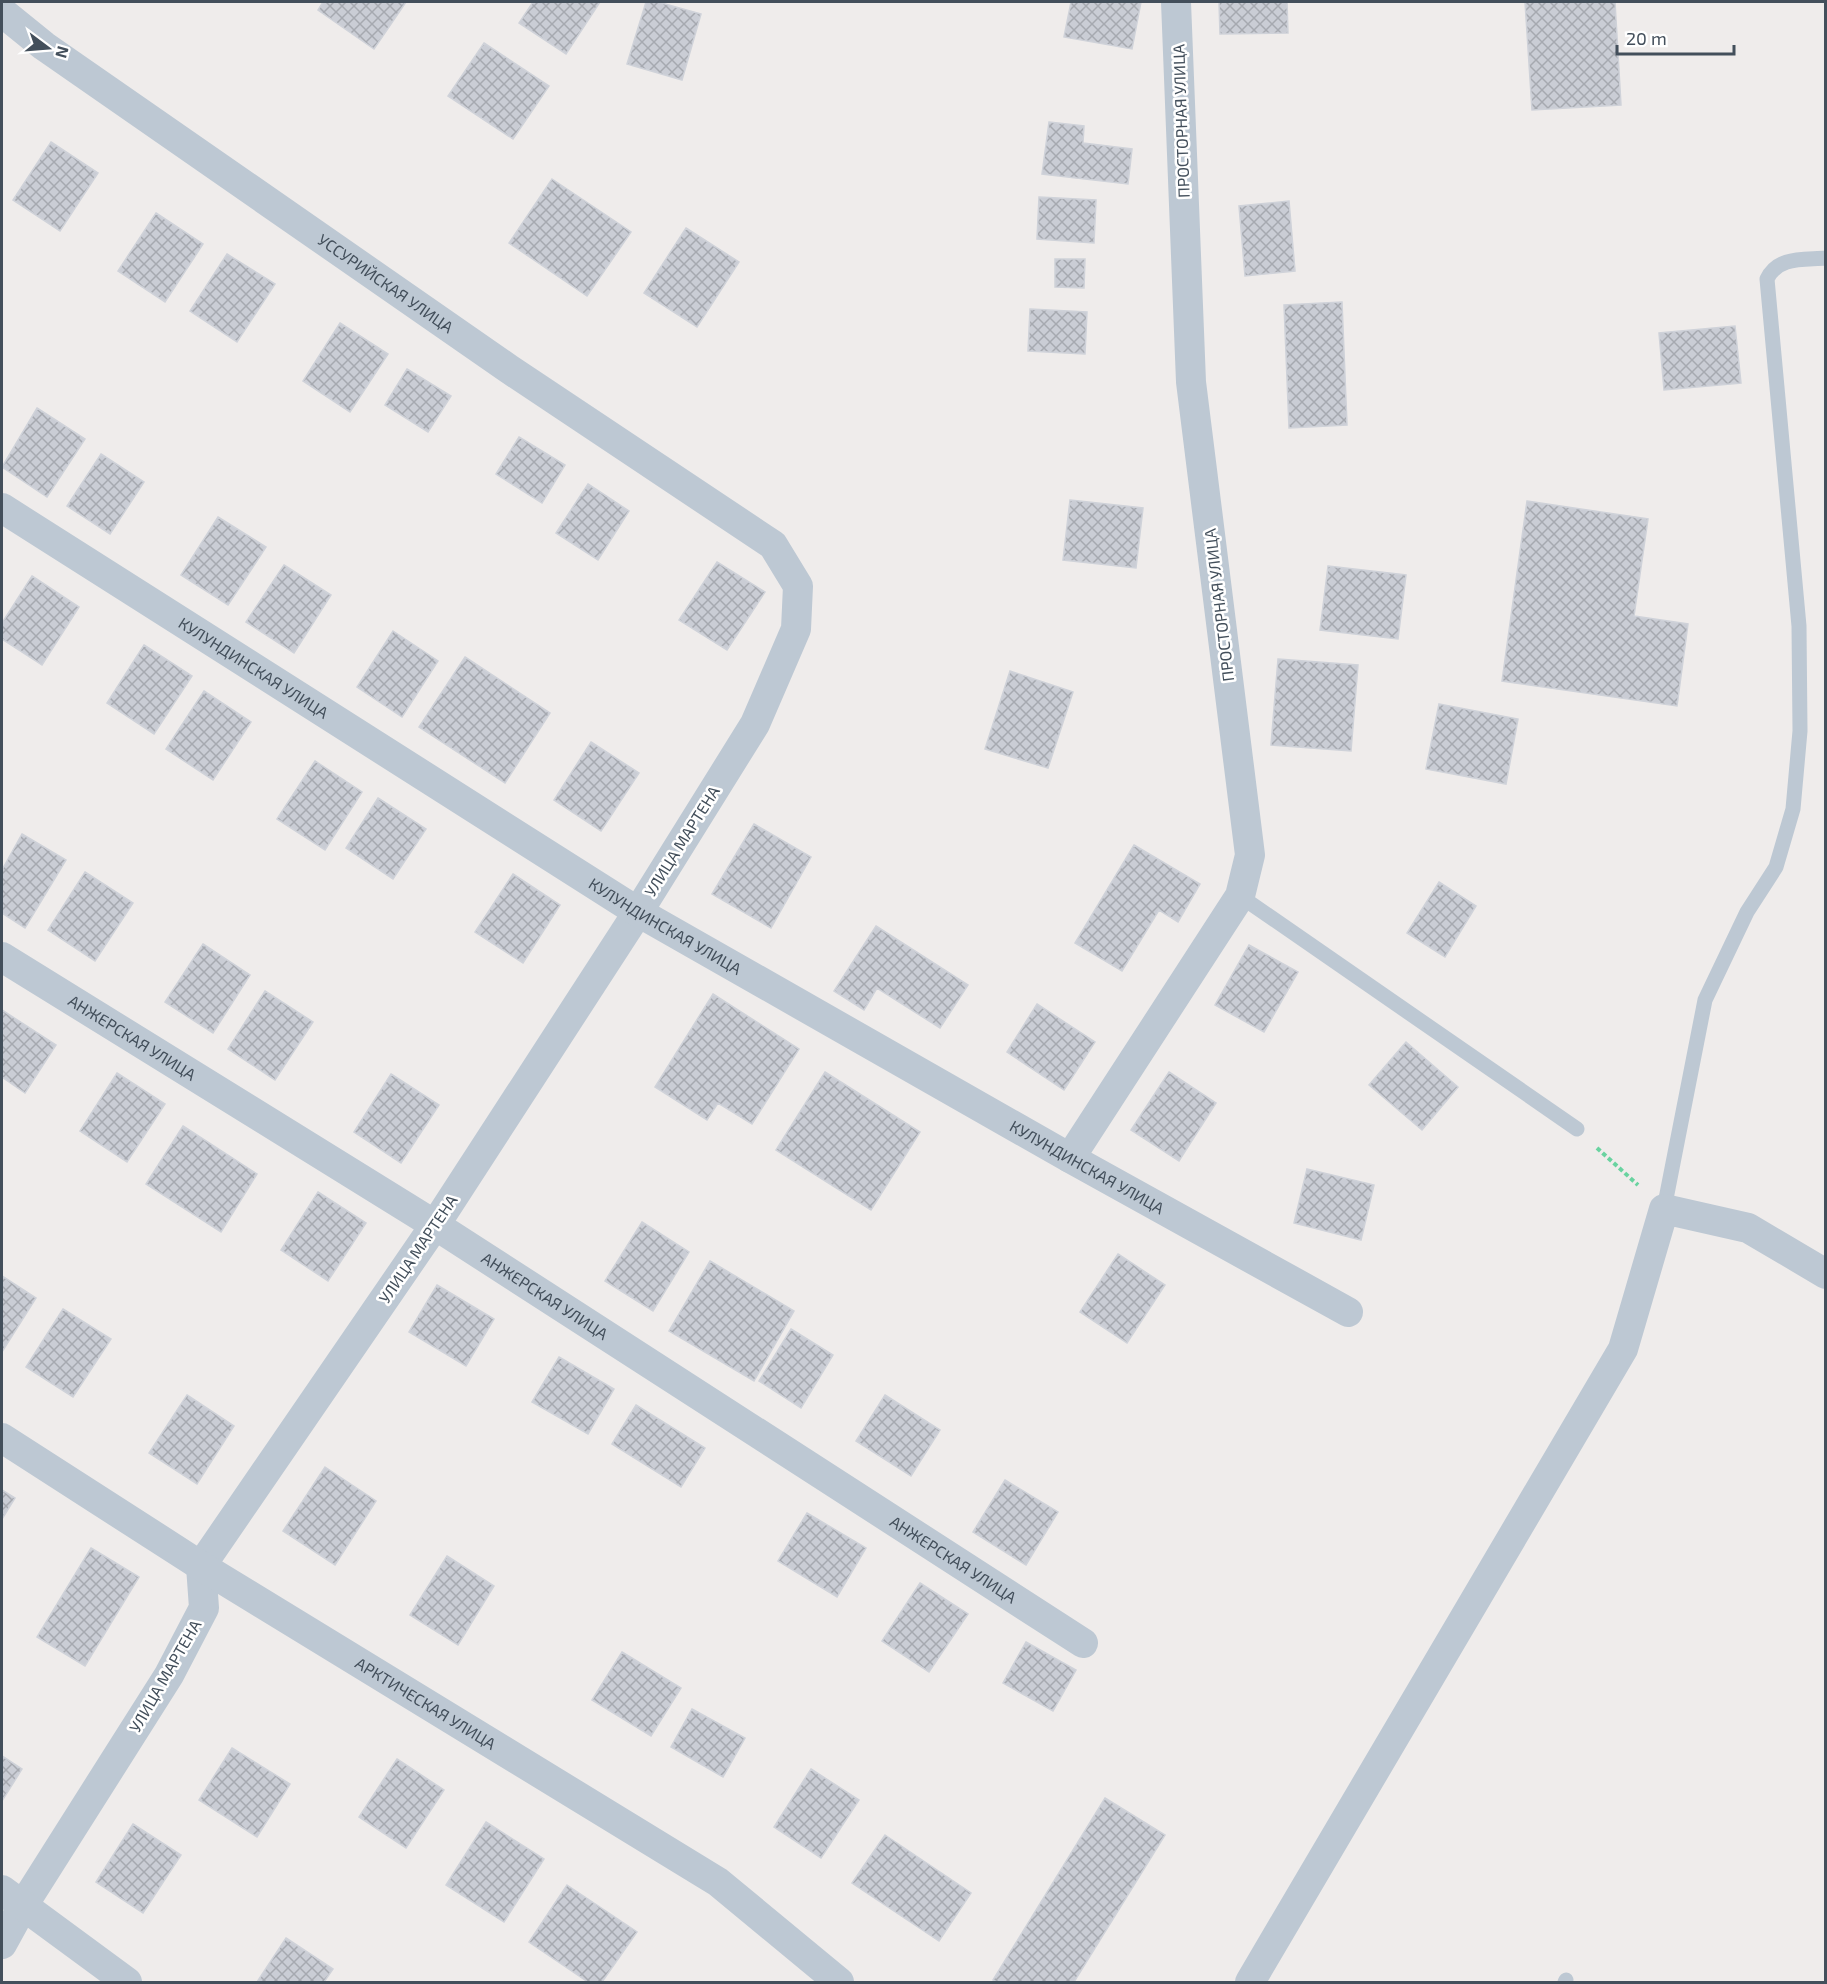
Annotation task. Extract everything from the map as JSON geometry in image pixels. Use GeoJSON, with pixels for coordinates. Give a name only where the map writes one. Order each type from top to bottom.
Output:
{"type":"FeatureCollection","features":[{"type":"Feature","properties":{"kind":"street","name":"ПРОСТОРНАЯ УЛИЦА"},"geometry":{"type":"LineString","coordinates":[[1070,1158],[1240,896],[1250,855],[1191,382],[1176,2]]}},
{"type":"Feature","properties":{"kind":"street","name":"УССУРИЙСКАЯ УЛИЦА"},"geometry":{"type":"LineString","coordinates":[[2,12],[54,53],[509,369],[773,545]]}},
{"type":"Feature","properties":{"kind":"street","name":"КУЛУНДИНСКАЯ УЛИЦА"},"geometry":{"type":"LineString","coordinates":[[2,508],[638,912],[1070,1158],[1348,1312]]}},
{"type":"Feature","properties":{"kind":"street","name":"УЛИЦА МАРТЕНА"},"geometry":{"type":"LineString","coordinates":[[2,1944],[13,1897],[179,1655],[204,1608],[201,1566],[435,1225],[638,912],[755,724],[796,629],[798,586],[773,545]]}},
{"type":"Feature","properties":{"kind":"street","name":"АНЖЕРСКАЯ УЛИЦА"},"geometry":{"type":"LineString","coordinates":[[2,957],[435,1225],[1083,1642]]}},
{"type":"Feature","properties":{"kind":"street"},"geometry":{"type":"LineString","coordinates":[[1250,1983],[1623,1349],[1664,1209],[1748,1228],[1826,1274]]}},
{"type":"Feature","properties":{"kind":"street","name":"АРКТИЧЕСКАЯ УЛИЦА"},"geometry":{"type":"LineString","coordinates":[[2,1438],[201,1566],[718,1882],[839,1983]]}},
{"type":"Feature","properties":{"kind":"street"},"geometry":{"type":"LineString","coordinates":[[13,1897],[127,1983]]}},
{"type":"Feature","properties":{"kind":"lane"},"geometry":{"type":"LineString","coordinates":[[1664,1209],[1705,1000],[1748,912],[1776,867],[1793,809],[1800,731],[1799,626],[1767,279],[1772,268],[1782,262],[1826,258]]}},
{"type":"Feature","properties":{"kind":"lane"},"geometry":{"type":"LineString","coordinates":[[1240,896],[1577,1129]]}},
{"type":"Feature","properties":{"kind":"path"},"geometry":{"type":"LineString","coordinates":[[1577,1129],[1664,1209]]}},
{"type":"Feature","properties":{"kind":"building"},"geometry":{"type":"Polygon","coordinates":[[[323,2],[406,2],[374,49],[318,10],[323,2]]]}},
{"type":"Feature","properties":{"kind":"building"},"geometry":{"type":"Polygon","coordinates":[[[533,2],[600,2],[566,54],[519,23],[533,2]]]}},
{"type":"Feature","properties":{"kind":"building"},"geometry":{"type":"Polygon","coordinates":[[[646,2],[658,2],[701,14],[682,80],[627,64],[646,2]]]}},
{"type":"Feature","properties":{"kind":"building"},"geometry":{"type":"Polygon","coordinates":[[[1071,2],[1141,2],[1132,49],[1064,37],[1071,2]]]}},
{"type":"Feature","properties":{"kind":"building"},"geometry":{"type":"Polygon","coordinates":[[[1219,2],[1287,2],[1288,33],[1220,34],[1219,2]]]}},
{"type":"Feature","properties":{"kind":"building"},"geometry":{"type":"Polygon","coordinates":[[[1525,2],[1615,2],[1621,105],[1532,110],[1525,2]]]}},
{"type":"Feature","properties":{"kind":"building"},"geometry":{"type":"Polygon","coordinates":[[[484,43],[549,86],[513,139],[448,96],[484,43]]]}},
{"type":"Feature","properties":{"kind":"building"},"geometry":{"type":"Polygon","coordinates":[[[1049,122],[1084,126],[1083,143],[1132,149],[1128,184],[1042,174],[1049,122]]]}},
{"type":"Feature","properties":{"kind":"building"},"geometry":{"type":"Polygon","coordinates":[[[51,142],[98,173],[60,231],[13,200],[51,142]]]}},
{"type":"Feature","properties":{"kind":"building"},"geometry":{"type":"Polygon","coordinates":[[[552,179],[631,232],[587,296],[509,243],[552,179]]]}},
{"type":"Feature","properties":{"kind":"building"},"geometry":{"type":"Polygon","coordinates":[[[1039,197],[1096,200],[1094,243],[1037,239],[1039,197]]]}},
{"type":"Feature","properties":{"kind":"building"},"geometry":{"type":"Polygon","coordinates":[[[1289,201],[1295,271],[1245,276],[1239,206],[1289,201]]]}},
{"type":"Feature","properties":{"kind":"building"},"geometry":{"type":"Polygon","coordinates":[[[156,213],[203,244],[165,302],[118,271],[156,213]]]}},
{"type":"Feature","properties":{"kind":"building"},"geometry":{"type":"Polygon","coordinates":[[[686,228],[739,262],[697,327],[644,293],[686,228]]]}},
{"type":"Feature","properties":{"kind":"building"},"geometry":{"type":"Polygon","coordinates":[[[227,254],[275,284],[237,342],[190,311],[227,254]]]}},
{"type":"Feature","properties":{"kind":"building"},"geometry":{"type":"Polygon","coordinates":[[[1055,259],[1085,259],[1084,288],[1055,287],[1055,259]]]}},
{"type":"Feature","properties":{"kind":"building"},"geometry":{"type":"Polygon","coordinates":[[[1342,302],[1347,425],[1289,428],[1284,305],[1342,302]]]}},
{"type":"Feature","properties":{"kind":"building"},"geometry":{"type":"Polygon","coordinates":[[[1030,309],[1087,312],[1085,354],[1028,351],[1030,309]]]}},
{"type":"Feature","properties":{"kind":"building"},"geometry":{"type":"Polygon","coordinates":[[[340,323],[388,354],[350,412],[303,381],[340,323]]]}},
{"type":"Feature","properties":{"kind":"building"},"geometry":{"type":"Polygon","coordinates":[[[1735,326],[1741,383],[1664,390],[1659,333],[1735,326]]]}},
{"type":"Feature","properties":{"kind":"building"},"geometry":{"type":"Polygon","coordinates":[[[407,369],[451,396],[428,432],[385,405],[407,369]]]}},
{"type":"Feature","properties":{"kind":"building"},"geometry":{"type":"Polygon","coordinates":[[[37,408],[85,439],[47,497],[2,467],[37,408]]]}},
{"type":"Feature","properties":{"kind":"building"},"geometry":{"type":"Polygon","coordinates":[[[519,437],[565,465],[542,503],[496,474],[519,437]]]}},
{"type":"Feature","properties":{"kind":"building"},"geometry":{"type":"Polygon","coordinates":[[[101,454],[144,482],[110,534],[67,506],[101,454]]]}},
{"type":"Feature","properties":{"kind":"building"},"geometry":{"type":"Polygon","coordinates":[[[588,484],[629,511],[598,560],[556,533],[588,484]]]}},
{"type":"Feature","properties":{"kind":"building"},"geometry":{"type":"Polygon","coordinates":[[[1070,500],[1143,508],[1136,568],[1063,560],[1070,500]]]}},
{"type":"Feature","properties":{"kind":"building"},"geometry":{"type":"Polygon","coordinates":[[[1527,501],[1648,519],[1634,616],[1688,624],[1677,706],[1502,681],[1527,501]]]}},
{"type":"Feature","properties":{"kind":"building"},"geometry":{"type":"Polygon","coordinates":[[[218,517],[266,547],[228,605],[181,575],[218,517]]]}},
{"type":"Feature","properties":{"kind":"building"},"geometry":{"type":"Polygon","coordinates":[[[717,562],[765,592],[727,650],[679,620],[717,562]]]}},
{"type":"Feature","properties":{"kind":"building"},"geometry":{"type":"Polygon","coordinates":[[[284,565],[331,595],[294,653],[246,622],[284,565]]]}},
{"type":"Feature","properties":{"kind":"building"},"geometry":{"type":"Polygon","coordinates":[[[1328,566],[1406,575],[1398,639],[1320,630],[1328,566]]]}},
{"type":"Feature","properties":{"kind":"building"},"geometry":{"type":"Polygon","coordinates":[[[32,576],[79,607],[42,665],[2,639],[2,623],[32,576]]]}},
{"type":"Feature","properties":{"kind":"building"},"geometry":{"type":"Polygon","coordinates":[[[393,631],[438,661],[402,717],[357,687],[393,631]]]}},
{"type":"Feature","properties":{"kind":"building"},"geometry":{"type":"Polygon","coordinates":[[[144,645],[192,676],[154,734],[107,703],[144,645]]]}},
{"type":"Feature","properties":{"kind":"building"},"geometry":{"type":"Polygon","coordinates":[[[465,657],[550,713],[505,783],[419,727],[465,657]]]}},
{"type":"Feature","properties":{"kind":"building"},"geometry":{"type":"Polygon","coordinates":[[[1278,659],[1358,665],[1351,751],[1271,745],[1278,659]]]}},
{"type":"Feature","properties":{"kind":"building"},"geometry":{"type":"Polygon","coordinates":[[[1010,671],[1073,692],[1048,768],[985,749],[1010,671]]]}},
{"type":"Feature","properties":{"kind":"building"},"geometry":{"type":"Polygon","coordinates":[[[204,691],[251,722],[213,780],[166,749],[204,691]]]}},
{"type":"Feature","properties":{"kind":"building"},"geometry":{"type":"Polygon","coordinates":[[[1439,704],[1518,719],[1506,784],[1426,769],[1439,704]]]}},
{"type":"Feature","properties":{"kind":"building"},"geometry":{"type":"Polygon","coordinates":[[[591,742],[639,773],[601,831],[554,800],[591,742]]]}},
{"type":"Feature","properties":{"kind":"building"},"geometry":{"type":"Polygon","coordinates":[[[315,761],[362,792],[325,850],[277,819],[315,761]]]}},
{"type":"Feature","properties":{"kind":"building"},"geometry":{"type":"Polygon","coordinates":[[[378,798],[426,829],[393,879],[346,848],[378,798]]]}},
{"type":"Feature","properties":{"kind":"building"},"geometry":{"type":"Polygon","coordinates":[[[754,824],[811,857],[771,928],[712,894],[754,824]]]}},
{"type":"Feature","properties":{"kind":"building"},"geometry":{"type":"Polygon","coordinates":[[[22,834],[66,860],[25,928],[2,913],[2,870],[22,834]]]}},
{"type":"Feature","properties":{"kind":"building"},"geometry":{"type":"Polygon","coordinates":[[[1134,845],[1200,884],[1178,922],[1159,910],[1122,971],[1075,943],[1134,845]]]}},
{"type":"Feature","properties":{"kind":"building"},"geometry":{"type":"Polygon","coordinates":[[[85,872],[133,903],[95,961],[48,930],[85,872]]]}},
{"type":"Feature","properties":{"kind":"building"},"geometry":{"type":"Polygon","coordinates":[[[513,874],[560,905],[523,963],[475,932],[513,874]]]}},
{"type":"Feature","properties":{"kind":"building"},"geometry":{"type":"Polygon","coordinates":[[[1439,882],[1476,906],[1445,957],[1407,933],[1439,882]]]}},
{"type":"Feature","properties":{"kind":"building"},"geometry":{"type":"Polygon","coordinates":[[[876,926],[968,985],[940,1028],[877,988],[864,1010],[834,991],[876,926]]]}},
{"type":"Feature","properties":{"kind":"building"},"geometry":{"type":"Polygon","coordinates":[[[203,944],[250,975],[213,1033],[165,1002],[203,944]]]}},
{"type":"Feature","properties":{"kind":"building"},"geometry":{"type":"Polygon","coordinates":[[[1249,945],[1298,972],[1264,1032],[1215,1005],[1249,945]]]}},
{"type":"Feature","properties":{"kind":"building"},"geometry":{"type":"Polygon","coordinates":[[[265,991],[313,1022],[275,1080],[228,1049],[265,991]]]}},
{"type":"Feature","properties":{"kind":"building"},"geometry":{"type":"Polygon","coordinates":[[[713,994],[799,1049],[752,1124],[718,1103],[707,1120],[655,1087],[713,994]]]}},
{"type":"Feature","properties":{"kind":"building"},"geometry":{"type":"Polygon","coordinates":[[[1037,1004],[1095,1042],[1064,1090],[1007,1052],[1037,1004]]]}},
{"type":"Feature","properties":{"kind":"building"},"geometry":{"type":"Polygon","coordinates":[[[2,1010],[56,1045],[25,1093],[2,1077],[2,1010]]]}},
{"type":"Feature","properties":{"kind":"building"},"geometry":{"type":"Polygon","coordinates":[[[1406,1042],[1458,1087],[1422,1130],[1369,1085],[1406,1042]]]}},
{"type":"Feature","properties":{"kind":"building"},"geometry":{"type":"Polygon","coordinates":[[[825,1072],[920,1132],[871,1210],[776,1150],[825,1072]]]}},
{"type":"Feature","properties":{"kind":"building"},"geometry":{"type":"Polygon","coordinates":[[[1169,1072],[1216,1103],[1179,1161],[1131,1130],[1169,1072]]]}},
{"type":"Feature","properties":{"kind":"building"},"geometry":{"type":"Polygon","coordinates":[[[117,1073],[165,1104],[127,1162],[80,1131],[117,1073]]]}},
{"type":"Feature","properties":{"kind":"building"},"geometry":{"type":"Polygon","coordinates":[[[391,1074],[439,1105],[401,1163],[354,1132],[391,1074]]]}},
{"type":"Feature","properties":{"kind":"building"},"geometry":{"type":"Polygon","coordinates":[[[183,1126],[257,1174],[221,1232],[146,1184],[183,1126]]]}},
{"type":"Feature","properties":{"kind":"building"},"geometry":{"type":"Polygon","coordinates":[[[1307,1169],[1374,1185],[1361,1240],[1294,1223],[1307,1169]]]}},
{"type":"Feature","properties":{"kind":"building"},"geometry":{"type":"Polygon","coordinates":[[[318,1192],[366,1223],[328,1281],[281,1250],[318,1192]]]}},
{"type":"Feature","properties":{"kind":"building"},"geometry":{"type":"Polygon","coordinates":[[[642,1222],[689,1252],[653,1311],[605,1281],[642,1222]]]}},
{"type":"Feature","properties":{"kind":"building"},"geometry":{"type":"Polygon","coordinates":[[[1118,1254],[1165,1285],[1127,1343],[1080,1312],[1118,1254]]]}},
{"type":"Feature","properties":{"kind":"building"},"geometry":{"type":"Polygon","coordinates":[[[710,1261],[794,1311],[754,1381],[669,1331],[710,1261]]]}},
{"type":"Feature","properties":{"kind":"building"},"geometry":{"type":"Polygon","coordinates":[[[2,1276],[36,1298],[2,1352],[2,1276]]]}},
{"type":"Feature","properties":{"kind":"building"},"geometry":{"type":"Polygon","coordinates":[[[437,1285],[494,1319],[466,1366],[409,1332],[437,1285]]]}},
{"type":"Feature","properties":{"kind":"building"},"geometry":{"type":"Polygon","coordinates":[[[63,1309],[111,1339],[73,1397],[26,1367],[63,1309]]]}},
{"type":"Feature","properties":{"kind":"building"},"geometry":{"type":"Polygon","coordinates":[[[791,1329],[833,1355],[801,1408],[759,1381],[791,1329]]]}},
{"type":"Feature","properties":{"kind":"building"},"geometry":{"type":"Polygon","coordinates":[[[559,1357],[614,1389],[588,1434],[532,1402],[559,1357]]]}},
{"type":"Feature","properties":{"kind":"building"},"geometry":{"type":"Polygon","coordinates":[[[187,1395],[234,1426],[197,1484],[149,1453],[187,1395]]]}},
{"type":"Feature","properties":{"kind":"building"},"geometry":{"type":"Polygon","coordinates":[[[885,1395],[940,1430],[911,1476],[856,1441],[885,1395]]]}},
{"type":"Feature","properties":{"kind":"building"},"geometry":{"type":"Polygon","coordinates":[[[636,1405],[705,1448],[681,1487],[612,1444],[636,1405]]]}},
{"type":"Feature","properties":{"kind":"building"},"geometry":{"type":"Polygon","coordinates":[[[325,1467],[376,1501],[335,1565],[283,1531],[325,1467]]]}},
{"type":"Feature","properties":{"kind":"building"},"geometry":{"type":"Polygon","coordinates":[[[1005,1480],[1058,1512],[1026,1565],[973,1532],[1005,1480]]]}},
{"type":"Feature","properties":{"kind":"building"},"geometry":{"type":"Polygon","coordinates":[[[2,1490],[15,1498],[2,1519],[2,1490]]]}},
{"type":"Feature","properties":{"kind":"building"},"geometry":{"type":"Polygon","coordinates":[[[807,1513],[866,1548],[837,1597],[778,1561],[807,1513]]]}},
{"type":"Feature","properties":{"kind":"building"},"geometry":{"type":"Polygon","coordinates":[[[91,1548],[139,1577],[85,1666],[37,1637],[91,1548]]]}},
{"type":"Feature","properties":{"kind":"building"},"geometry":{"type":"Polygon","coordinates":[[[447,1556],[494,1586],[458,1645],[410,1615],[447,1556]]]}},
{"type":"Feature","properties":{"kind":"building"},"geometry":{"type":"Polygon","coordinates":[[[920,1583],[968,1614],[929,1672],[882,1641],[920,1583]]]}},
{"type":"Feature","properties":{"kind":"building"},"geometry":{"type":"Polygon","coordinates":[[[1026,1642],[1076,1670],[1053,1711],[1003,1683],[1026,1642]]]}},
{"type":"Feature","properties":{"kind":"building"},"geometry":{"type":"Polygon","coordinates":[[[622,1652],[681,1688],[651,1736],[592,1700],[622,1652]]]}},
{"type":"Feature","properties":{"kind":"building"},"geometry":{"type":"Polygon","coordinates":[[[692,1709],[745,1738],[723,1777],[671,1747],[692,1709]]]}},
{"type":"Feature","properties":{"kind":"building"},"geometry":{"type":"Polygon","coordinates":[[[232,1748],[290,1784],[257,1837],[199,1800],[232,1748]]]}},
{"type":"Feature","properties":{"kind":"building"},"geometry":{"type":"Polygon","coordinates":[[[2,1756],[22,1769],[2,1801],[2,1756]]]}},
{"type":"Feature","properties":{"kind":"building"},"geometry":{"type":"Polygon","coordinates":[[[397,1759],[444,1790],[406,1848],[359,1817],[397,1759]]]}},
{"type":"Feature","properties":{"kind":"building"},"geometry":{"type":"Polygon","coordinates":[[[811,1769],[859,1800],[821,1858],[774,1827],[811,1769]]]}},
{"type":"Feature","properties":{"kind":"building"},"geometry":{"type":"Polygon","coordinates":[[[1105,1798],[1165,1835],[1074,1982],[997,1982],[993,1980],[1105,1798]]]}},
{"type":"Feature","properties":{"kind":"building"},"geometry":{"type":"Polygon","coordinates":[[[486,1822],[544,1859],[504,1922],[446,1885],[486,1822]]]}},
{"type":"Feature","properties":{"kind":"building"},"geometry":{"type":"Polygon","coordinates":[[[133,1824],[181,1855],[143,1913],[96,1882],[133,1824]]]}},
{"type":"Feature","properties":{"kind":"building"},"geometry":{"type":"Polygon","coordinates":[[[885,1835],[971,1893],[939,1941],[852,1883],[885,1835]]]}},
{"type":"Feature","properties":{"kind":"building"},"geometry":{"type":"Polygon","coordinates":[[[567,1885],[637,1932],[602,1982],[588,1982],[529,1942],[567,1885]]]}},
{"type":"Feature","properties":{"kind":"building"},"geometry":{"type":"Polygon","coordinates":[[[286,1938],[333,1969],[324,1982],[257,1982],[286,1938]]]}}]}
